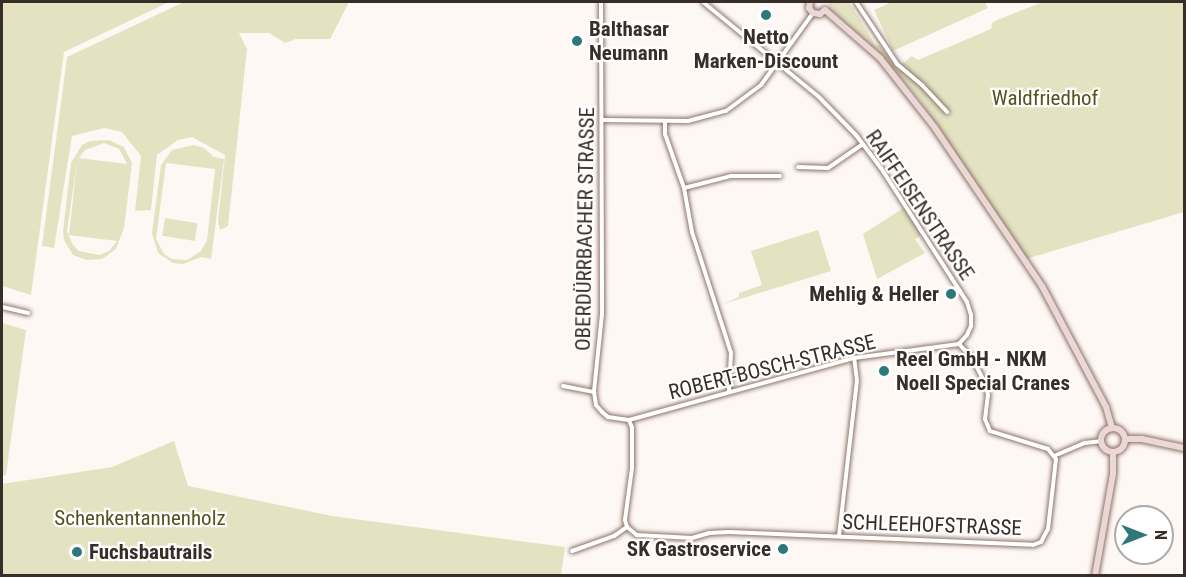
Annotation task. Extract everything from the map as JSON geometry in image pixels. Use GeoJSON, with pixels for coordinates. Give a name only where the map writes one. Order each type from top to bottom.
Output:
{"type":"FeatureCollection","features":[{"type":"Feature","properties":{"kind":"street","name":"OBERDÜRRBACHER STRASSE"},"geometry":{"type":"LineString","coordinates":[[594,392],[602,314],[601,2]]}},
{"type":"Feature","properties":{"kind":"street","name":"RAIFFEISENSTRASSE"},"geometry":{"type":"LineString","coordinates":[[703,2],[778,62],[837,115],[863,144],[967,302],[971,326],[959,344]]}},
{"type":"Feature","properties":{"kind":"street"},"geometry":{"type":"LineString","coordinates":[[825,2],[825,10],[863,42],[916,100],[1042,286],[1106,407],[1112,428]]}},
{"type":"Feature","properties":{"kind":"street"},"geometry":{"type":"LineString","coordinates":[[856,2],[897,64],[922,85],[947,112]]}},
{"type":"Feature","properties":{"kind":"street"},"geometry":{"type":"LineString","coordinates":[[808,3],[813,13]]}},
{"type":"Feature","properties":{"kind":"street"},"geometry":{"type":"LineString","coordinates":[[813,13],[820,14],[825,10]]}},
{"type":"Feature","properties":{"kind":"street"},"geometry":{"type":"LineString","coordinates":[[602,120],[698,119],[726,111],[750,96],[813,13]]}},
{"type":"Feature","properties":{"kind":"street"},"geometry":{"type":"LineString","coordinates":[[665,121],[665,134],[684,188],[692,232],[731,353],[729,392]]}},
{"type":"Feature","properties":{"kind":"street"},"geometry":{"type":"LineString","coordinates":[[798,167],[828,168],[863,144]]}},
{"type":"Feature","properties":{"kind":"street"},"geometry":{"type":"LineString","coordinates":[[684,188],[732,176],[780,176]]}},
{"type":"Feature","properties":{"kind":"street"},"geometry":{"type":"LineString","coordinates":[[2,307],[28,313]]}},
{"type":"Feature","properties":{"kind":"street"},"geometry":{"type":"LineString","coordinates":[[959,344],[973,359],[986,385],[988,394],[985,419],[990,431],[1048,449],[1054,456],[1086,443],[1102,441]]}},
{"type":"Feature","properties":{"kind":"street","name":"ROBERT-BOSCH-STRASSE"},"geometry":{"type":"LineString","coordinates":[[629,420],[778,381],[854,357],[959,344]]}},
{"type":"Feature","properties":{"kind":"street"},"geometry":{"type":"LineString","coordinates":[[839,536],[857,381],[854,357]]}},
{"type":"Feature","properties":{"kind":"street"},"geometry":{"type":"LineString","coordinates":[[563,387],[594,392],[596,405],[602,412],[608,417],[629,420],[632,428],[632,468],[625,520],[627,527],[614,536],[572,551]]}},
{"type":"Feature","properties":{"kind":"street"},"geometry":{"type":"LineString","coordinates":[[1112,428],[1119,429],[1125,439],[1122,448],[1113,452],[1107,449],[1102,441],[1105,431],[1112,428]]}},
{"type":"Feature","properties":{"kind":"street"},"geometry":{"type":"LineString","coordinates":[[1125,439],[1142,438],[1185,448]]}},
{"type":"Feature","properties":{"kind":"street"},"geometry":{"type":"LineString","coordinates":[[1095,576],[1113,474],[1113,452]]}},
{"type":"Feature","properties":{"kind":"street","name":"SCHLEEHOFSTRASSE"},"geometry":{"type":"LineString","coordinates":[[627,527],[638,535],[692,538],[709,532],[729,532],[1033,545],[1041,542],[1048,529],[1056,464],[1054,456]]}},
{"type":"Feature","properties":{"kind":"green space"},"geometry":{"type":"Polygon","coordinates":[[[2,2],[169,2],[64,52],[31,295],[2,286],[2,2]]]}},
{"type":"Feature","properties":{"kind":"green space"},"geometry":{"type":"Polygon","coordinates":[[[184,2],[346,2],[348,4],[330,39],[296,39],[285,43],[269,33],[239,33],[247,49],[228,226],[220,230],[218,221],[225,155],[192,137],[178,140],[157,155],[151,210],[135,211],[141,156],[122,132],[104,128],[72,136],[54,248],[42,246],[67,57],[184,2]]]}},
{"type":"Feature","properties":{"kind":"green space","name":"Waldfriedhof"},"geometry":{"type":"Polygon","coordinates":[[[828,2],[849,2],[876,46],[880,45],[897,68],[912,56],[918,60],[991,29],[992,23],[997,20],[1043,2],[1184,2],[1184,212],[1026,259],[919,99],[879,52],[830,9],[828,2]]]}},
{"type":"Feature","properties":{"kind":"green space"},"geometry":{"type":"Polygon","coordinates":[[[892,2],[985,2],[988,8],[893,51],[874,10],[892,2]]]}},
{"type":"Feature","properties":{"kind":"green space"},"geometry":{"type":"Polygon","coordinates":[[[109,140],[124,147],[132,163],[124,228],[116,249],[102,259],[87,260],[73,255],[64,240],[63,231],[71,163],[82,145],[90,141],[109,140]],[[104,143],[85,150],[79,158],[127,164],[119,149],[104,143]],[[77,162],[67,231],[73,245],[79,251],[99,255],[109,251],[117,241],[69,235],[77,162]]]}},
{"type":"Feature","properties":{"kind":"green space"},"geometry":{"type":"Polygon","coordinates":[[[194,145],[204,148],[214,157],[224,159],[211,259],[201,257],[183,264],[173,263],[158,253],[152,233],[161,165],[172,150],[194,145]],[[166,163],[156,239],[164,254],[172,259],[187,260],[201,251],[207,240],[215,169],[166,163]]]}},
{"type":"Feature","properties":{"kind":"green space"},"geometry":{"type":"Polygon","coordinates":[[[905,207],[922,235],[915,239],[925,253],[877,279],[863,234],[905,207]]]}},
{"type":"Feature","properties":{"kind":"green space"},"geometry":{"type":"Polygon","coordinates":[[[165,218],[198,223],[195,241],[162,236],[165,218]]]}},
{"type":"Feature","properties":{"kind":"green space"},"geometry":{"type":"Polygon","coordinates":[[[818,230],[831,271],[720,305],[739,297],[739,293],[762,285],[751,251],[818,230]]]}},
{"type":"Feature","properties":{"kind":"green space"},"geometry":{"type":"Polygon","coordinates":[[[2,323],[26,330],[6,475],[2,476],[2,323]]]}},
{"type":"Feature","properties":{"kind":"green space","name":"Schenkentannenholz"},"geometry":{"type":"Polygon","coordinates":[[[174,441],[188,486],[332,516],[565,547],[561,575],[2,575],[2,484],[112,467],[174,441]]]}},
{"type":"Feature","properties":{"kind":"place","name":"Netto Marken-Discount"},"geometry":{"type":"Point","coordinates":[766,15]}},
{"type":"Feature","properties":{"kind":"place","name":"Balthasar Neumann"},"geometry":{"type":"Point","coordinates":[577,41]}},
{"type":"Feature","properties":{"kind":"place","name":"Mehlig & Heller"},"geometry":{"type":"Point","coordinates":[951,294]}},
{"type":"Feature","properties":{"kind":"place","name":"Reel GmbH - NKM Noell Special Cranes"},"geometry":{"type":"Point","coordinates":[884,371]}},
{"type":"Feature","properties":{"kind":"place","name":"SK Gastroservice"},"geometry":{"type":"Point","coordinates":[783,549]}},
{"type":"Feature","properties":{"kind":"place","name":"Fuchsbautrails"},"geometry":{"type":"Point","coordinates":[77,552]}}]}
